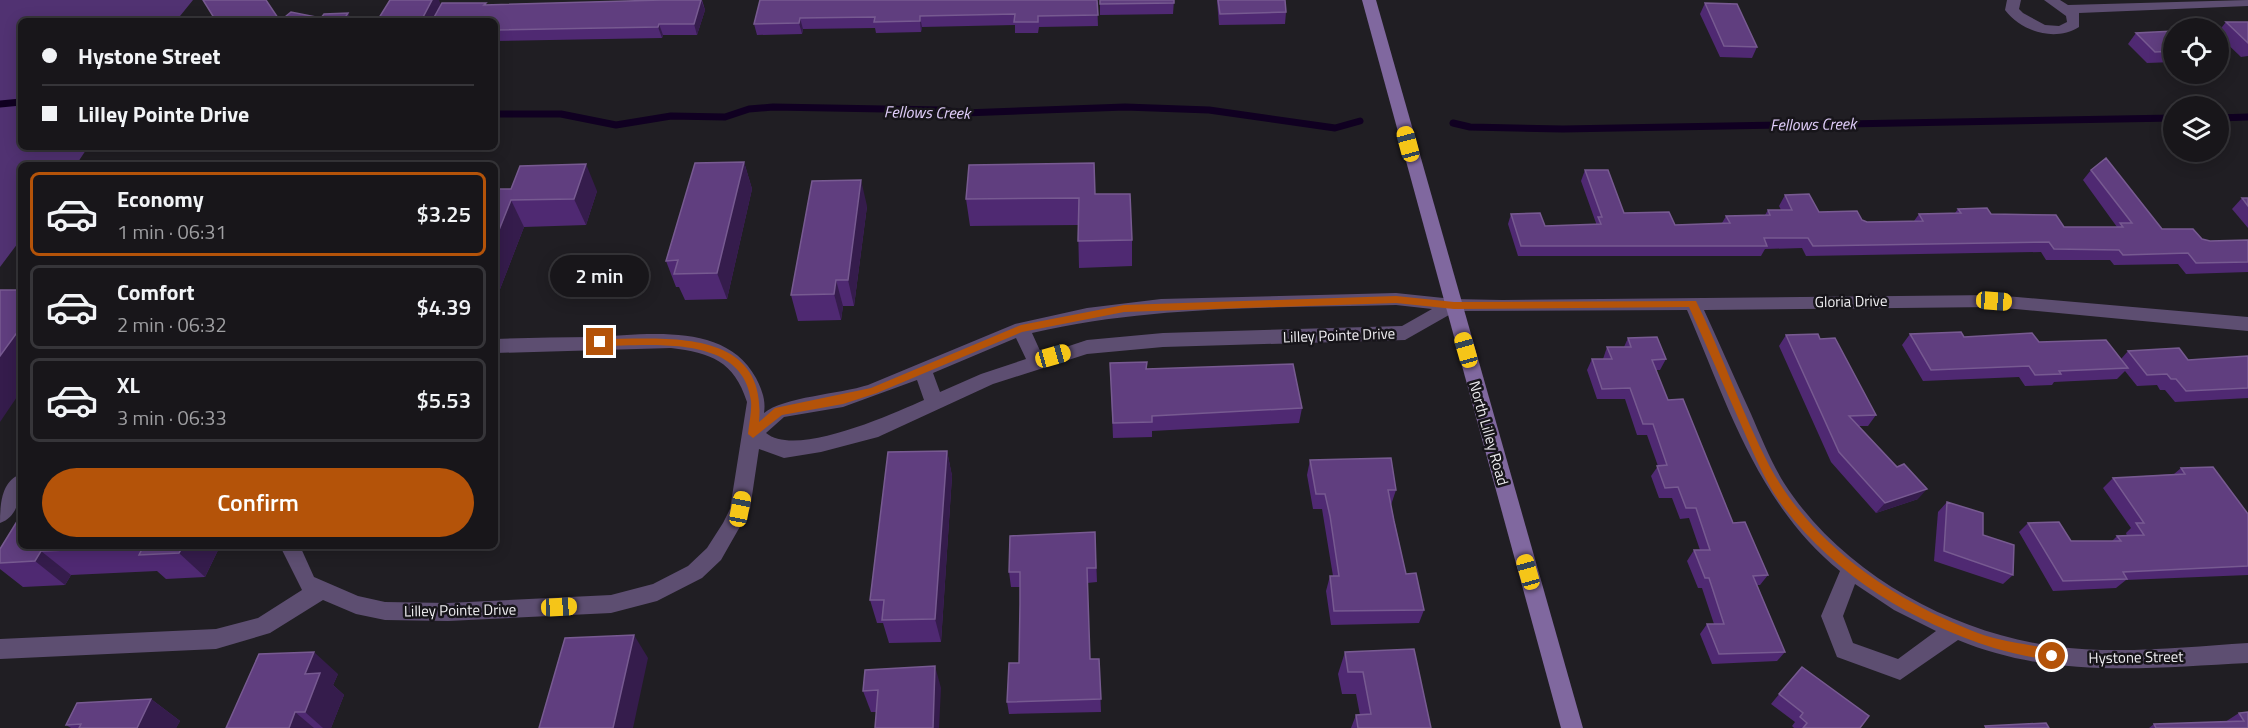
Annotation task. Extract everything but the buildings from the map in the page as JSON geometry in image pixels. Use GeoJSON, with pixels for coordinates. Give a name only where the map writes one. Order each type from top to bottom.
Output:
{"type":"FeatureCollection","features":[{"type":"Feature","properties":{"kind":"street","name":"North Lilley Road"},"geometry":{"type":"LineString","coordinates":[[1369,0],[1572,728]]}},
{"type":"Feature","properties":{"kind":"street"},"geometry":{"type":"LineString","coordinates":[[2014,0],[2011,5],[2017,16],[2044,29],[2070,27],[2075,19],[2068,9],[2051,0]]}},
{"type":"Feature","properties":{"kind":"street"},"geometry":{"type":"LineString","coordinates":[[2068,9],[2248,2]]}},
{"type":"Feature","properties":{"kind":"street"},"geometry":{"type":"LineString","coordinates":[[753,434],[779,411],[843,400],[922,371],[1021,329],[1088,314],[1161,305],[1396,299],[1454,305]]}},
{"type":"Feature","properties":{"kind":"street","name":"Gloria Drive"},"geometry":{"type":"LineString","coordinates":[[1454,305],[1994,301],[2092,308],[2248,324]]}},
{"type":"Feature","properties":{"kind":"street","name":"Hystone Street"},"geometry":{"type":"LineString","coordinates":[[1692,303],[1766,469],[1783,498],[1813,534],[1851,568],[1889,595],[1956,629],[1995,644],[2052,656],[2112,660],[2248,653]]}},
{"type":"Feature","properties":{"kind":"street","name":"Lilley Pointe Drive"},"geometry":{"type":"LineString","coordinates":[[753,434],[766,444],[784,450],[878,429],[987,378],[1087,347],[1163,340],[1405,333],[1454,305]]}},
{"type":"Feature","properties":{"kind":"street"},"geometry":{"type":"LineString","coordinates":[[1021,329],[1036,361]]}},
{"type":"Feature","properties":{"kind":"street","name":"Lilley Pointe Drive"},"geometry":{"type":"LineString","coordinates":[[291,549],[307,583],[319,591],[356,606],[417,613],[611,604],[657,592],[695,572],[714,554],[730,530],[740,509],[756,402],[742,369],[731,358],[693,343],[671,341],[498,346]]}},
{"type":"Feature","properties":{"kind":"street"},"geometry":{"type":"LineString","coordinates":[[922,371],[935,403]]}},
{"type":"Feature","properties":{"kind":"street"},"geometry":{"type":"LineString","coordinates":[[0,515],[18,487]]}},
{"type":"Feature","properties":{"kind":"street"},"geometry":{"type":"LineString","coordinates":[[1851,568],[1832,616],[1845,650],[1900,670],[1956,629]]}},
{"type":"Feature","properties":{"kind":"street"},"geometry":{"type":"LineString","coordinates":[[0,649],[216,639],[263,626],[319,591]]}},
{"type":"Feature","properties":{"kind":"shaded area"},"geometry":{"type":"Polygon","coordinates":[[[0,0],[193,0],[178,18],[18,18],[18,150],[86,150],[78,162],[18,162],[18,243],[0,267],[0,0]]]}},
{"type":"Feature","properties":{"kind":"waterway","name":"Fellows Creek"},"geometry":{"type":"LineString","coordinates":[[0,104],[18,102]]}},
{"type":"Feature","properties":{"kind":"waterway","name":"Fellows Creek"},"geometry":{"type":"LineString","coordinates":[[498,114],[561,114],[616,125],[671,116],[725,117],[749,109],[773,107],[941,110],[964,113],[1125,107],[1209,110],[1335,128],[1360,121]]}},
{"type":"Feature","properties":{"kind":"waterway","name":"Fellows Creek"},"geometry":{"type":"LineString","coordinates":[[2229,118],[2248,117]]}},
{"type":"Feature","properties":{"kind":"waterway","name":"Fellows Creek"},"geometry":{"type":"LineString","coordinates":[[1453,123],[1470,127],[1563,129],[2163,118]]}},
{"type":"Feature","properties":{"kind":"route"},"geometry":{"type":"LineString","coordinates":[[600,342],[693,343],[731,358],[742,369],[752,388],[756,402],[753,434],[768,417],[779,411],[843,400],[873,391],[1021,329],[1051,321],[1124,308],[1396,299],[1454,305],[1502,306],[1692,303],[1766,469],[1783,498],[1813,534],[1851,568],[1889,595],[1940,622],[1995,644],[2052,656]]}}]}
